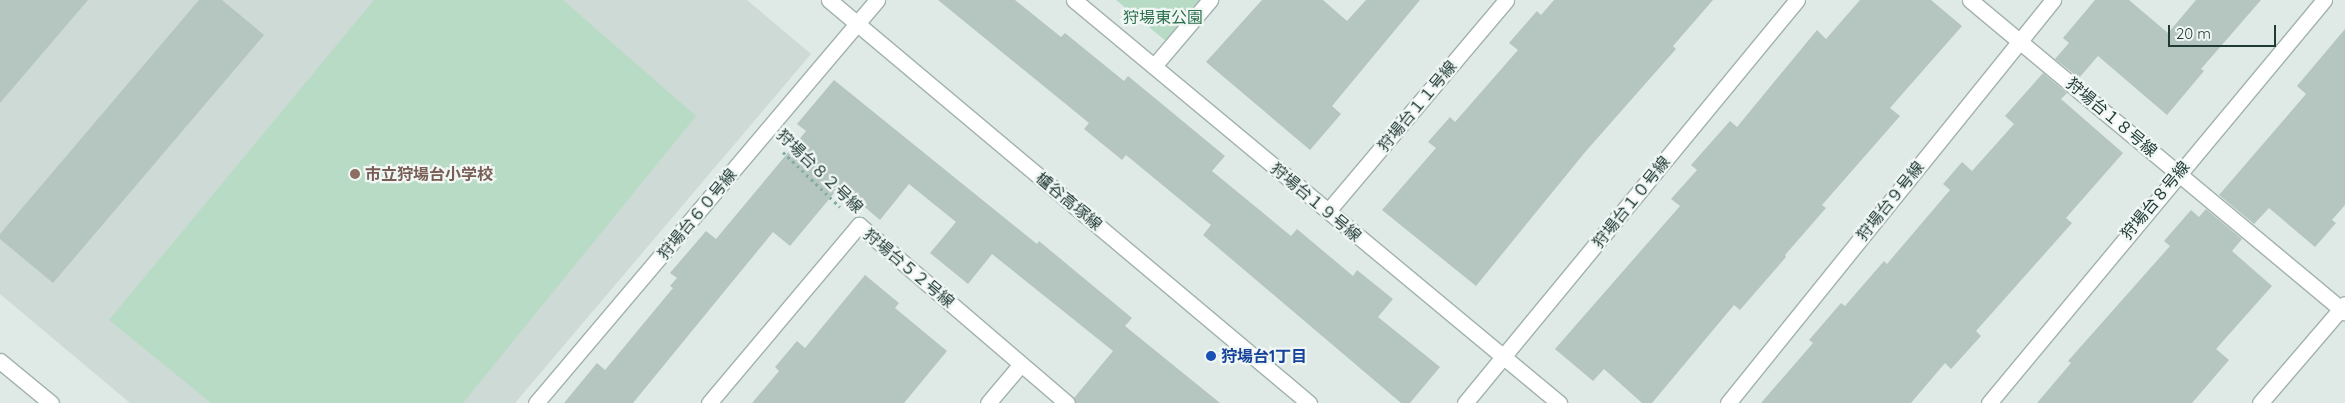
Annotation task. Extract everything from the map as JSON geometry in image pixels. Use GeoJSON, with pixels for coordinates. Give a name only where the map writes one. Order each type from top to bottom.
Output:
{"type":"FeatureCollection","features":[{"type":"Feature","properties":{"kind":"street","name":"櫨谷高塚線"},"geometry":{"type":"LineString","coordinates":[[829,0],[1310,403]]}},
{"type":"Feature","properties":{"kind":"street","name":"狩場台６０号線"},"geometry":{"type":"LineString","coordinates":[[536,403],[877,0]]}},
{"type":"Feature","properties":{"kind":"street","name":"狩場台１９号線"},"geometry":{"type":"LineString","coordinates":[[1074,0],[1559,403]]}},
{"type":"Feature","properties":{"kind":"street"},"geometry":{"type":"LineString","coordinates":[[1154,66],[1210,0]]}},
{"type":"Feature","properties":{"kind":"street","name":"狩場台１１号線"},"geometry":{"type":"LineString","coordinates":[[1328,212],[1506,0]]}},
{"type":"Feature","properties":{"kind":"street","name":"狩場台１０号線"},"geometry":{"type":"LineString","coordinates":[[1465,403],[1797,0]]}},
{"type":"Feature","properties":{"kind":"street","name":"狩場台１８号線"},"geometry":{"type":"LineString","coordinates":[[1970,0],[2344,308]]}},
{"type":"Feature","properties":{"kind":"street","name":"狩場台９号線"},"geometry":{"type":"LineString","coordinates":[[1728,403],[2053,0]]}},
{"type":"Feature","properties":{"kind":"street","name":"狩場台８号線"},"geometry":{"type":"LineString","coordinates":[[1989,403],[2178,172],[2324,0]]}},
{"type":"Feature","properties":{"kind":"street","name":"狩場台５２号線"},"geometry":{"type":"LineString","coordinates":[[709,403],[859,225],[1067,403]]}},
{"type":"Feature","properties":{"kind":"street"},"geometry":{"type":"LineString","coordinates":[[2260,403],[2344,308]]}},
{"type":"Feature","properties":{"kind":"street"},"geometry":{"type":"LineString","coordinates":[[0,361],[51,403]]}},
{"type":"Feature","properties":{"kind":"street"},"geometry":{"type":"LineString","coordinates":[[988,403],[1021,364]]}},
{"type":"Feature","properties":{"kind":"path","name":"狩場台８２号線"},"geometry":{"type":"LineString","coordinates":[[764,135],[859,225]]}},
{"type":"Feature","properties":{"kind":"shaded area","name":"市立狩場台小学校"},"geometry":{"type":"Polygon","coordinates":[[[0,0],[747,0],[811,54],[515,403],[130,403],[0,294],[0,0]]]}},
{"type":"Feature","properties":{"kind":"green space"},"geometry":{"type":"Polygon","coordinates":[[[374,0],[563,0],[696,116],[463,403],[211,403],[109,320],[374,0]]]}},
{"type":"Feature","properties":{"kind":"green space","name":"狩場東公園"},"geometry":{"type":"Polygon","coordinates":[[[1116,0],[1202,0],[1167,42],[1116,0]]]}},
{"type":"Feature","properties":{"kind":"building"},"geometry":{"type":"Polygon","coordinates":[[[0,0],[88,0],[0,103],[0,0]]]}},
{"type":"Feature","properties":{"kind":"building"},"geometry":{"type":"Polygon","coordinates":[[[199,0],[222,0],[264,35],[53,283],[0,239],[0,234],[199,0]]]}},
{"type":"Feature","properties":{"kind":"building"},"geometry":{"type":"Polygon","coordinates":[[[938,0],[1015,0],[1061,37],[1065,33],[1124,81],[1128,76],[1225,156],[1212,171],[1291,236],[1297,229],[1353,276],[1357,270],[1393,299],[1378,317],[1440,367],[1410,403],[1401,403],[1203,235],[1211,225],[1126,155],[1122,160],[1084,129],[1089,123],[938,0]]]}},
{"type":"Feature","properties":{"kind":"building"},"geometry":{"type":"Polygon","coordinates":[[[1262,0],[1323,0],[1347,21],[1366,0],[1420,0],[1332,106],[1341,114],[1310,150],[1206,62],[1262,0]]]}},
{"type":"Feature","properties":{"kind":"building"},"geometry":{"type":"Polygon","coordinates":[[[1554,0],[1713,0],[1673,46],[1676,49],[1586,151],[1476,286],[1382,210],[1436,148],[1428,142],[1450,117],[1455,122],[1518,50],[1509,43],[1537,11],[1541,15],[1554,0]]]}},
{"type":"Feature","properties":{"kind":"building"},"geometry":{"type":"Polygon","coordinates":[[[1860,0],[1931,0],[1962,26],[1890,108],[1900,116],[1822,205],[1826,208],[1785,255],[1786,257],[1740,310],[1734,305],[1652,403],[1642,403],[1604,369],[1593,381],[1555,349],[1680,206],[1671,199],[1697,170],[1691,165],[1730,121],[1737,127],[1817,30],[1826,39],[1860,0]]]}},
{"type":"Feature","properties":{"kind":"building"},"geometry":{"type":"Polygon","coordinates":[[[2095,0],[2129,0],[2168,33],[2196,0],[2261,0],[2201,69],[2204,71],[2167,115],[2098,56],[2079,78],[2055,59],[2069,43],[2063,38],[2095,0]]]}},
{"type":"Feature","properties":{"kind":"building"},"geometry":{"type":"Polygon","coordinates":[[[2345,29],[2345,205],[2332,220],[2336,223],[2315,247],[2269,208],[2254,224],[2219,195],[2306,94],[2297,86],[2345,29]]]}},
{"type":"Feature","properties":{"kind":"building"},"geometry":{"type":"Polygon","coordinates":[[[2043,73],[2067,93],[2061,99],[2123,153],[2066,218],[2072,223],[1976,331],[1981,336],[1951,369],[1945,363],[1911,403],[1761,403],[1813,343],[1809,340],[1841,303],[1845,306],[1884,261],[1887,264],[1950,190],[1943,184],[1962,162],[1972,171],[2014,124],[2005,116],[2043,73]]]}},
{"type":"Feature","properties":{"kind":"building"},"geometry":{"type":"Polygon","coordinates":[[[834,80],[1037,244],[1039,241],[1132,318],[1125,326],[1220,403],[1076,403],[1074,398],[1113,351],[992,254],[968,284],[930,253],[956,222],[909,184],[880,220],[840,186],[790,246],[773,232],[633,403],[564,403],[597,363],[605,370],[673,288],[670,286],[677,278],[670,273],[706,231],[716,239],[806,131],[797,124],[834,80]]]}},
{"type":"Feature","properties":{"kind":"building"},"geometry":{"type":"Polygon","coordinates":[[[2206,209],[2242,239],[2232,251],[2272,286],[2216,349],[2229,360],[2192,403],[2037,403],[2071,363],[2068,361],[2170,246],[2164,241],[2191,210],[2199,217],[2206,209]]]}},
{"type":"Feature","properties":{"kind":"building"},"geometry":{"type":"Polygon","coordinates":[[[865,275],[899,303],[895,308],[947,351],[904,403],[752,403],[779,371],[775,367],[797,341],[805,348],[865,275]]]}},
{"type":"Feature","properties":{"kind":"place","name":"市立狩場台小学校"},"geometry":{"type":"Point","coordinates":[355,174]}},
{"type":"Feature","properties":{"kind":"place","name":"狩場台1丁目"},"geometry":{"type":"Point","coordinates":[1211,356]}}]}
